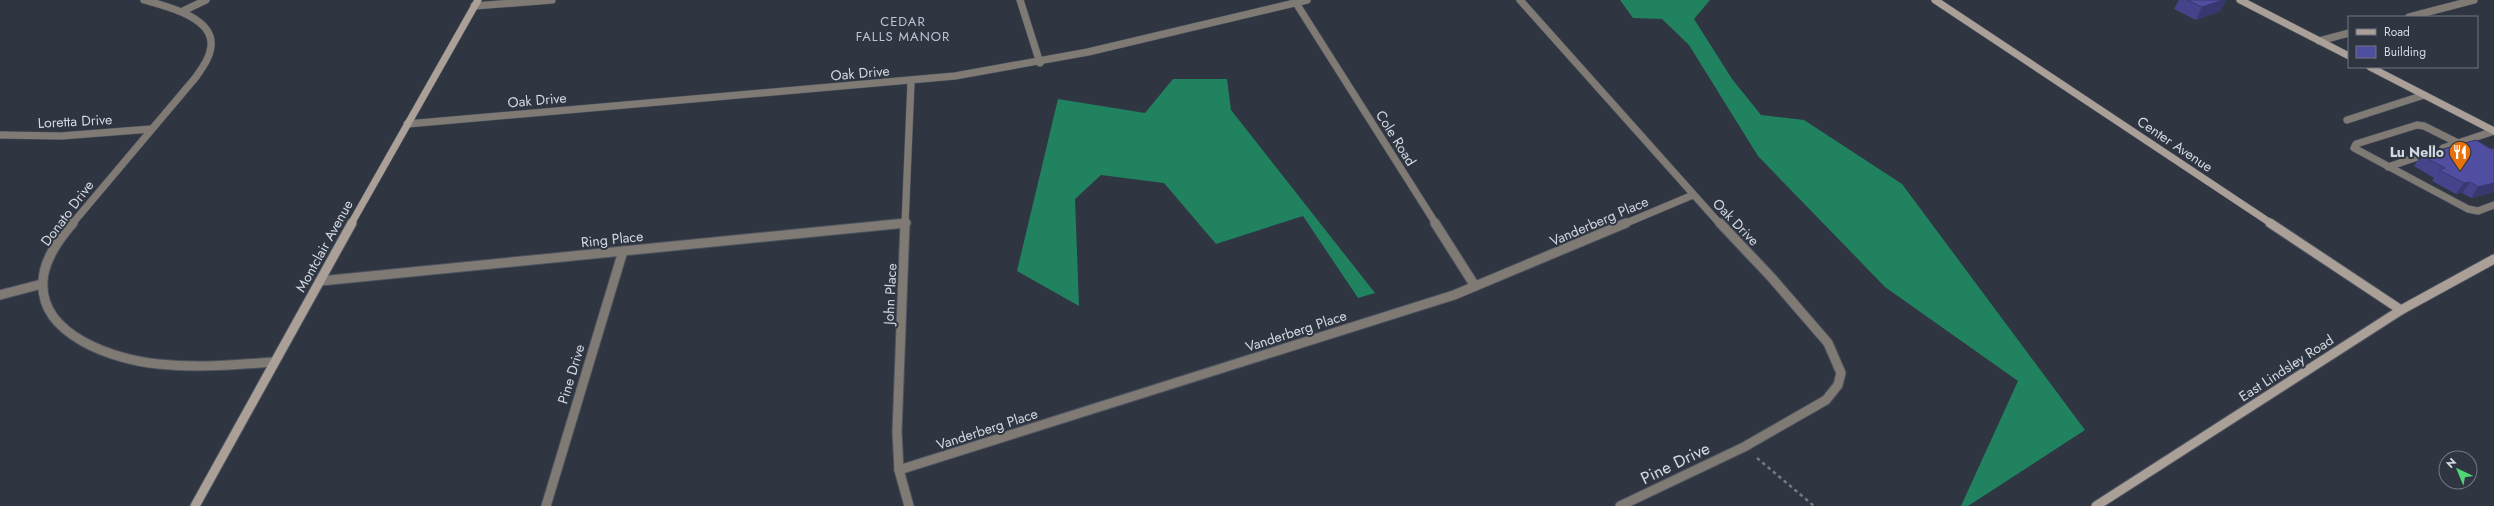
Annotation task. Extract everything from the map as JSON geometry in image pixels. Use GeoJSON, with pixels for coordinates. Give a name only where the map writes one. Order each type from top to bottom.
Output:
{"type":"FeatureCollection","features":[{"type":"Feature","properties":{"kind":"street","name":"Donato Drive"},"geometry":{"type":"LineString","coordinates":[[42,284],[52,253],[62,237],[151,129],[197,78],[210,54],[212,43],[209,34],[195,18],[183,11],[144,0]]}},
{"type":"Feature","properties":{"kind":"street"},"geometry":{"type":"LineString","coordinates":[[183,11],[206,0]]}},
{"type":"Feature","properties":{"kind":"street","name":"Montclair Avenue"},"geometry":{"type":"LineString","coordinates":[[195,506],[273,362],[478,0]]}},
{"type":"Feature","properties":{"kind":"street"},"geometry":{"type":"LineString","coordinates":[[474,6],[552,0]]}},
{"type":"Feature","properties":{"kind":"street"},"geometry":{"type":"LineString","coordinates":[[1020,0],[1040,63]]}},
{"type":"Feature","properties":{"kind":"street","name":"Oak Drive"},"geometry":{"type":"LineString","coordinates":[[407,124],[911,82],[1040,63],[1131,45],[1307,0]]}},
{"type":"Feature","properties":{"kind":"street","name":"Oak Drive"},"geometry":{"type":"LineString","coordinates":[[1520,0],[1693,195],[1771,278],[1828,343],[1839,365],[1838,385],[1826,400],[1744,447]]}},
{"type":"Feature","properties":{"kind":"street","name":"Center Avenue"},"geometry":{"type":"LineString","coordinates":[[1935,0],[2401,310]]}},
{"type":"Feature","properties":{"kind":"street"},"geometry":{"type":"LineString","coordinates":[[2240,0],[2348,56]]}},
{"type":"Feature","properties":{"kind":"street"},"geometry":{"type":"LineString","coordinates":[[2413,16],[2474,0]]}},
{"type":"Feature","properties":{"kind":"street","name":"Cole Road"},"geometry":{"type":"LineString","coordinates":[[1296,3],[1475,286]]}},
{"type":"Feature","properties":{"kind":"street"},"geometry":{"type":"LineString","coordinates":[[2319,41],[2348,33]]}},
{"type":"Feature","properties":{"kind":"street"},"geometry":{"type":"LineString","coordinates":[[2372,68],[2494,131]]}},
{"type":"Feature","properties":{"kind":"street","name":"John Place"},"geometry":{"type":"LineString","coordinates":[[909,506],[899,470],[896,432],[911,82]]}},
{"type":"Feature","properties":{"kind":"street"},"geometry":{"type":"LineString","coordinates":[[2347,120],[2424,95]]}},
{"type":"Feature","properties":{"kind":"street"},"geometry":{"type":"LineString","coordinates":[[2458,143],[2424,126],[2417,125],[2356,144],[2354,148],[2468,209],[2478,211],[2494,205]]}},
{"type":"Feature","properties":{"kind":"street","name":"Loretta Drive"},"geometry":{"type":"LineString","coordinates":[[0,135],[61,136],[151,129]]}},
{"type":"Feature","properties":{"kind":"street"},"geometry":{"type":"LineString","coordinates":[[2443,148],[2494,131]]}},
{"type":"Feature","properties":{"kind":"street"},"geometry":{"type":"LineString","coordinates":[[2469,139],[2482,145]]}},
{"type":"Feature","properties":{"kind":"street"},"geometry":{"type":"LineString","coordinates":[[2388,167],[2431,152]]}},
{"type":"Feature","properties":{"kind":"street","name":"Vanderberg Place"},"geometry":{"type":"LineString","coordinates":[[899,470],[1475,286],[1693,195]]}},
{"type":"Feature","properties":{"kind":"street","name":"Ring Place"},"geometry":{"type":"LineString","coordinates":[[320,281],[906,223]]}},
{"type":"Feature","properties":{"kind":"street","name":"Pine Drive"},"geometry":{"type":"LineString","coordinates":[[546,506],[623,251]]}},
{"type":"Feature","properties":{"kind":"street","name":"East Lindsley Road"},"geometry":{"type":"LineString","coordinates":[[2096,506],[2401,310],[2494,259]]}},
{"type":"Feature","properties":{"kind":"street"},"geometry":{"type":"LineString","coordinates":[[0,295],[42,284],[44,299],[51,313],[61,326],[93,347],[114,355],[165,364],[194,366],[273,362]]}},
{"type":"Feature","properties":{"kind":"street","name":"Pine Drive"},"geometry":{"type":"LineString","coordinates":[[1620,506],[1744,447]]}},
{"type":"Feature","properties":{"kind":"path"},"geometry":{"type":"LineString","coordinates":[[1744,447],[1814,506]]}},
{"type":"Feature","properties":{"kind":"green space"},"geometry":{"type":"Polygon","coordinates":[[[1620,0],[1710,0],[1694,19],[1732,79],[1761,115],[1804,120],[1902,184],[2085,430],[1968,506],[1961,506],[2018,381],[1885,287],[1758,156],[1689,45],[1662,19],[1633,18],[1620,0]]]}},
{"type":"Feature","properties":{"kind":"green space"},"geometry":{"type":"Polygon","coordinates":[[[1173,79],[1227,79],[1231,110],[1375,293],[1358,298],[1303,216],[1216,244],[1164,183],[1101,175],[1075,199],[1079,306],[1017,271],[1058,99],[1145,113],[1173,79]]]}},
{"type":"Feature","properties":{"kind":"building"},"geometry":{"type":"Polygon","coordinates":[[[2187,0],[2223,0],[2202,7],[2187,0]]]}},
{"type":"Feature","properties":{"kind":"building"},"geometry":{"type":"Polygon","coordinates":[[[2476,140],[2491,149],[2494,148],[2494,183],[2478,187],[2470,182],[2464,183],[2439,170],[2445,168],[2421,155],[2476,140]]]}},
{"type":"Feature","properties":{"kind":"place","name":"Lu Nello"},"geometry":{"type":"Point","coordinates":[2460,172]}},
{"type":"Feature","properties":{"kind":"district","name":"CEDAR FALLS MANOR"},"geometry":{"type":"Point","coordinates":[903,28]}}]}
